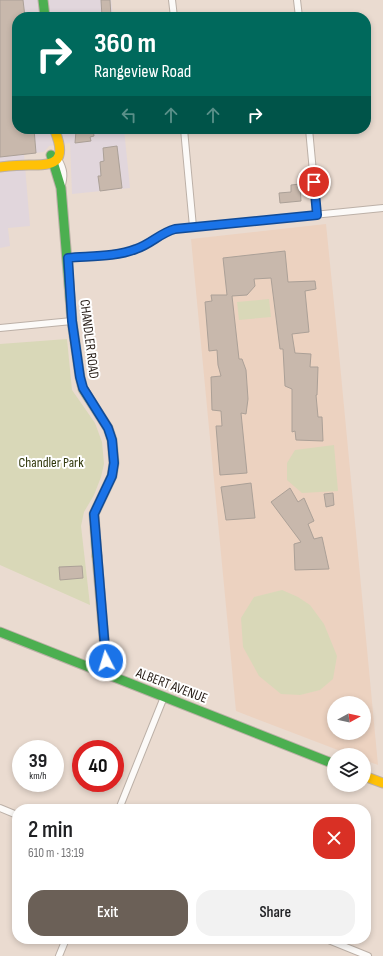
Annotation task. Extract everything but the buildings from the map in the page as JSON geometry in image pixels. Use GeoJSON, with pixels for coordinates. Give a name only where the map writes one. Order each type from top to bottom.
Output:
{"type":"FeatureCollection","features":[{"type":"Feature","properties":{"kind":"street"},"geometry":{"type":"LineString","coordinates":[[43,0],[44,12]]}},
{"type":"Feature","properties":{"kind":"street"},"geometry":{"type":"LineString","coordinates":[[172,0],[173,12]]}},
{"type":"Feature","properties":{"kind":"street"},"geometry":{"type":"LineString","coordinates":[[297,0],[298,12]]}},
{"type":"Feature","properties":{"kind":"street","name":"CHANDLER ROAD"},"geometry":{"type":"LineString","coordinates":[[55,134],[54,159],[61,188],[68,258],[72,321],[83,388],[108,428],[112,440],[114,463],[112,476],[94,514],[106,661],[102,672]]}},
{"type":"Feature","properties":{"kind":"street"},"geometry":{"type":"LineString","coordinates":[[184,134],[193,227]]}},
{"type":"Feature","properties":{"kind":"street"},"geometry":{"type":"LineString","coordinates":[[309,134],[317,215]]}},
{"type":"Feature","properties":{"kind":"street"},"geometry":{"type":"LineString","coordinates":[[0,167],[30,165],[54,159]]}},
{"type":"Feature","properties":{"kind":"street"},"geometry":{"type":"LineString","coordinates":[[68,258],[134,250],[150,243],[166,231],[383,208]]}},
{"type":"Feature","properties":{"kind":"street"},"geometry":{"type":"LineString","coordinates":[[0,328],[72,321]]}},
{"type":"Feature","properties":{"kind":"street","name":"ALBERT AVENUE"},"geometry":{"type":"LineString","coordinates":[[0,632],[327,761]]}},
{"type":"Feature","properties":{"kind":"street"},"geometry":{"type":"LineString","coordinates":[[121,804],[164,696]]}},
{"type":"Feature","properties":{"kind":"street"},"geometry":{"type":"LineString","coordinates":[[371,779],[383,783]]}},
{"type":"Feature","properties":{"kind":"street"},"geometry":{"type":"LineString","coordinates":[[0,808],[12,813]]}},
{"type":"Feature","properties":{"kind":"street"},"geometry":{"type":"LineString","coordinates":[[59,956],[64,944]]}},
{"type":"Feature","properties":{"kind":"street"},"geometry":{"type":"LineString","coordinates":[[338,944],[368,956]]}},
{"type":"Feature","properties":{"kind":"shaded area"},"geometry":{"type":"Polygon","coordinates":[[[0,0],[111,0],[112,12],[12,12],[12,134],[125,134],[130,188],[72,194],[70,143],[49,146],[44,152],[24,154],[30,226],[8,228],[10,246],[0,248],[0,0]]]}},
{"type":"Feature","properties":{"kind":"shaded area"},"geometry":{"type":"Polygon","coordinates":[[[326,224],[378,765],[371,762],[371,748],[333,748],[236,711],[191,239],[326,224]]]}},
{"type":"Feature","properties":{"kind":"green space"},"geometry":{"type":"Polygon","coordinates":[[[269,299],[271,317],[239,320],[237,302],[269,299]]]}},
{"type":"Feature","properties":{"kind":"green space","name":"Chandler Park"},"geometry":{"type":"Polygon","coordinates":[[[67,339],[72,390],[95,423],[102,442],[104,464],[94,495],[84,512],[81,526],[90,605],[0,565],[0,344],[67,339]]]}},
{"type":"Feature","properties":{"kind":"green space"},"geometry":{"type":"Polygon","coordinates":[[[334,445],[338,491],[302,493],[287,480],[287,463],[295,450],[334,445]]]}},
{"type":"Feature","properties":{"kind":"green space"},"geometry":{"type":"Polygon","coordinates":[[[282,590],[298,597],[310,605],[324,624],[337,656],[333,679],[320,690],[300,695],[281,694],[259,676],[243,647],[241,618],[254,597],[282,590]]]}},
{"type":"Feature","properties":{"kind":"traffic: fast"},"geometry":{"type":"LineString","coordinates":[[43,0],[44,12]]}},
{"type":"Feature","properties":{"kind":"traffic: fast"},"geometry":{"type":"LineString","coordinates":[[51,155],[61,188],[72,321],[80,377],[83,389],[108,428],[112,440],[114,463],[112,476],[94,514],[97,556]]}},
{"type":"Feature","properties":{"kind":"traffic: fast"},"geometry":{"type":"LineString","coordinates":[[0,632],[327,761]]}},
{"type":"Feature","properties":{"kind":"traffic: slow"},"geometry":{"type":"LineString","coordinates":[[0,167],[52,163],[57,160],[60,149],[56,134]]}},
{"type":"Feature","properties":{"kind":"traffic: slow"},"geometry":{"type":"LineString","coordinates":[[97,556],[106,661],[102,672]]}},
{"type":"Feature","properties":{"kind":"traffic: slow"},"geometry":{"type":"LineString","coordinates":[[371,779],[383,783]]}},
{"type":"Feature","properties":{"kind":"route"},"geometry":{"type":"LineString","coordinates":[[106,661],[94,533],[94,514],[112,476],[114,463],[112,440],[108,428],[83,388],[80,377],[78,352],[72,321],[68,258],[127,252],[150,243],[166,231],[175,229],[317,215],[314,182]]}}]}
